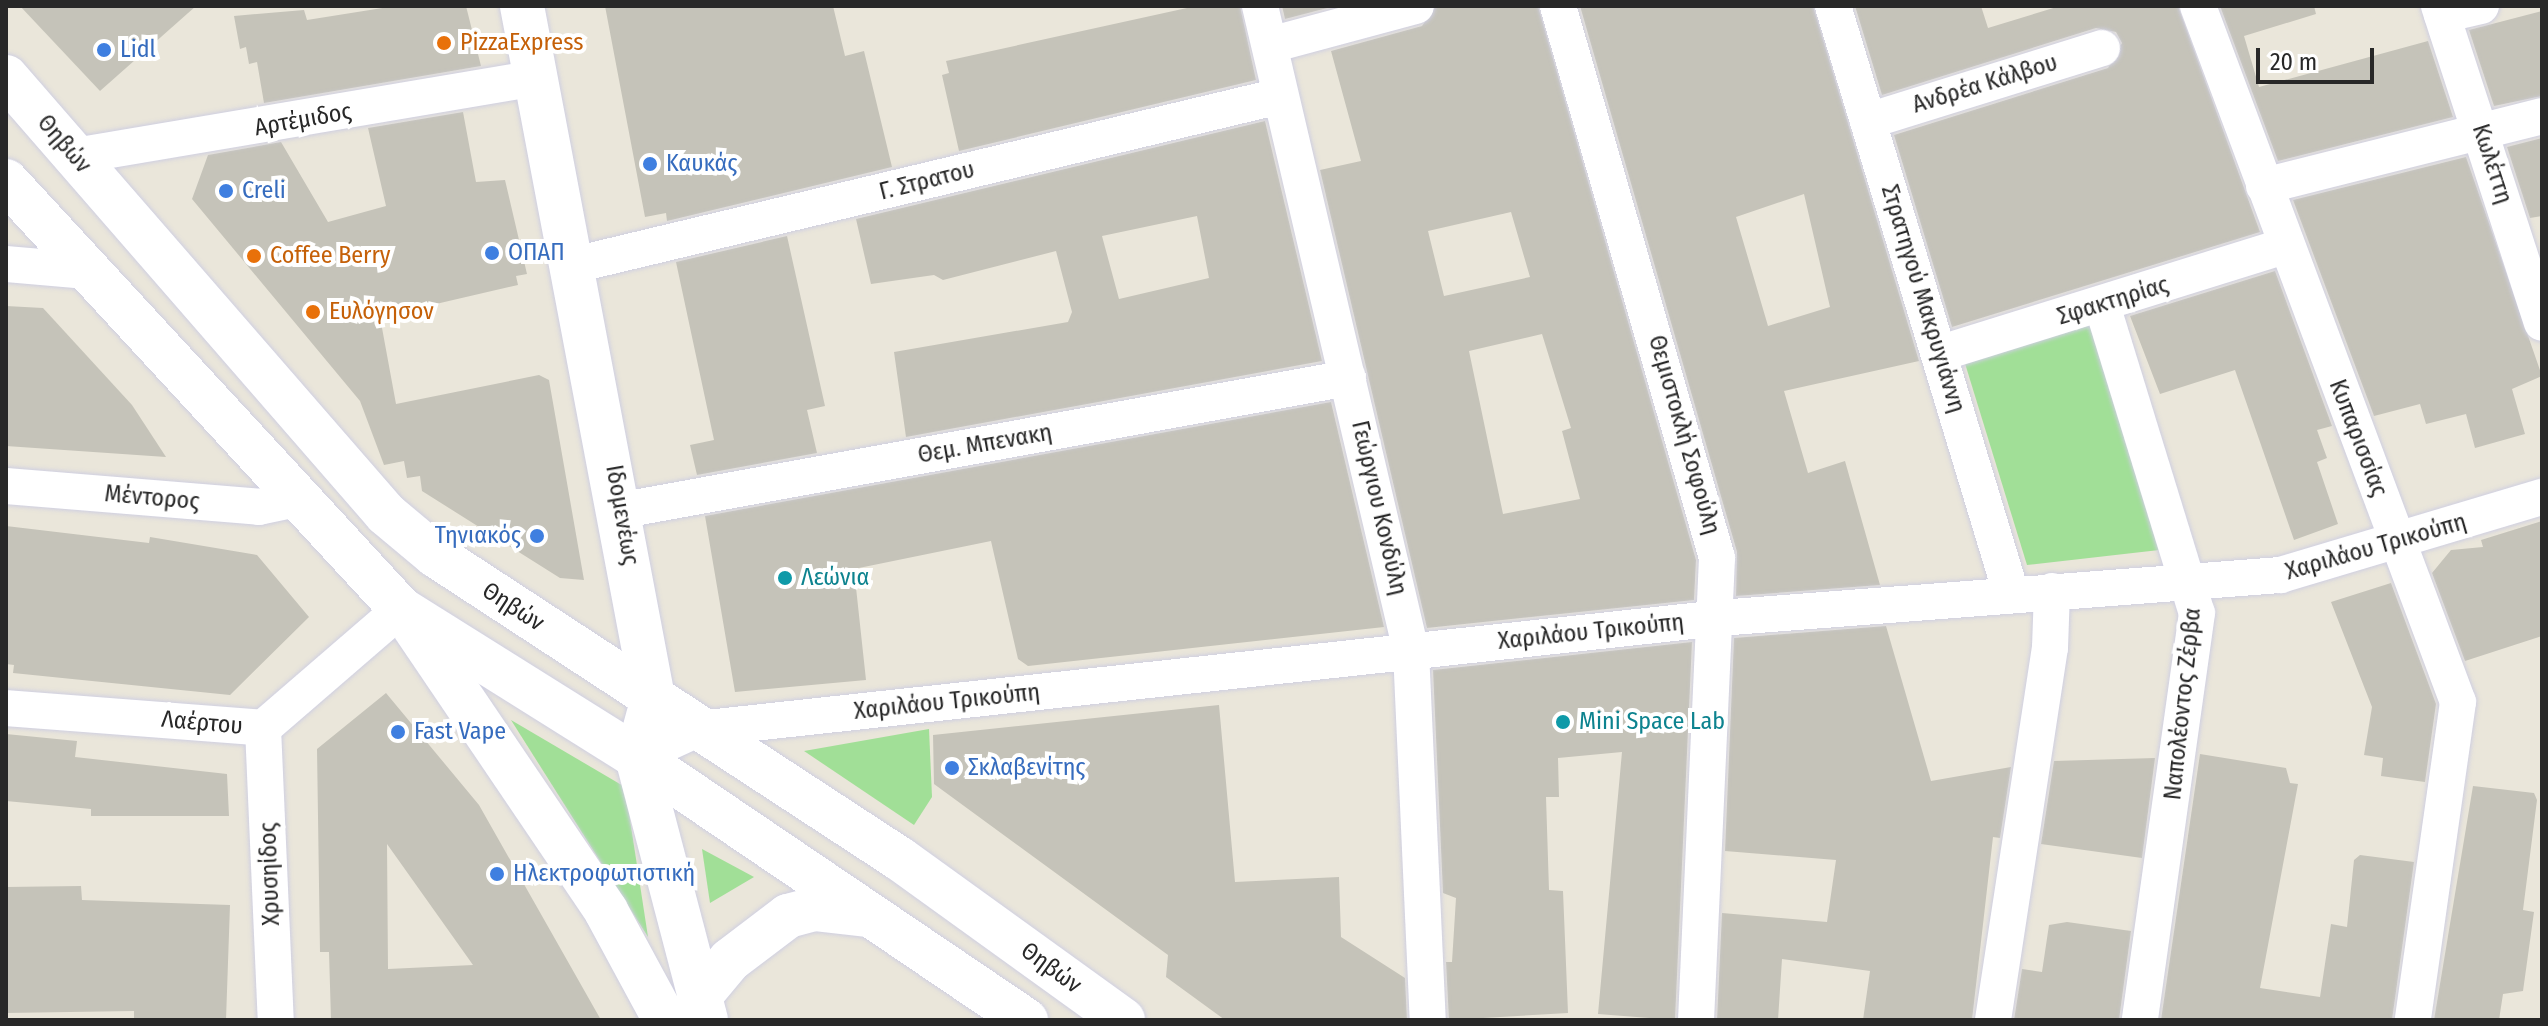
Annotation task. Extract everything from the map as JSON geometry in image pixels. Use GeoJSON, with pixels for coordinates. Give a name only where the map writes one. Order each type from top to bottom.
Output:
{"type":"FeatureCollection","features":[{"type":"Feature","properties":{"kind":"main road","name":"Ιδομενέως"},"geometry":{"type":"LineString","coordinates":[[522,6],[531,79],[574,265],[623,510],[653,698],[637,757],[690,1012]]}},
{"type":"Feature","properties":{"kind":"main road","name":"Θηβών"},"geometry":{"type":"LineString","coordinates":[[6,77],[386,514],[435,555],[900,859],[1123,1020]]}},
{"type":"Feature","properties":{"kind":"main road"},"geometry":{"type":"LineString","coordinates":[[6,181],[401,609],[606,911],[690,1012],[751,941],[788,916],[814,909],[868,915]]}},
{"type":"Feature","properties":{"kind":"main road"},"geometry":{"type":"LineString","coordinates":[[401,609],[637,757],[1026,1020]]}},
{"type":"Feature","properties":{"kind":"street","name":"Γεώργιου Κονδύλη"},"geometry":{"type":"LineString","coordinates":[[1260,6],[1411,651],[1428,1020]]}},
{"type":"Feature","properties":{"kind":"street"},"geometry":{"type":"LineString","coordinates":[[1270,45],[1416,6]]}},
{"type":"Feature","properties":{"kind":"street","name":"Θεμιστοκλή Σοφούλη"},"geometry":{"type":"LineString","coordinates":[[1558,6],[1707,503],[1719,618],[1696,1020]]}},
{"type":"Feature","properties":{"kind":"street","name":"Στρατηγού Μακρυγιάννη"},"geometry":{"type":"LineString","coordinates":[[1833,6],[1941,353],[2011,593]]}},
{"type":"Feature","properties":{"kind":"street","name":"Κυπαρισσίας"},"geometry":{"type":"LineString","coordinates":[[2198,6],[2285,246],[2458,702],[2413,1020]]}},
{"type":"Feature","properties":{"kind":"street"},"geometry":{"type":"LineString","coordinates":[[2441,11],[2481,6]]}},
{"type":"Feature","properties":{"kind":"street","name":"Κωλέττη"},"geometry":{"type":"LineString","coordinates":[[2441,11],[2542,323]]}},
{"type":"Feature","properties":{"kind":"street","name":"Ανδρέα Κάλβου"},"geometry":{"type":"LineString","coordinates":[[1868,121],[2102,48]]}},
{"type":"Feature","properties":{"kind":"street","name":"Αρτέμιδος"},"geometry":{"type":"LineString","coordinates":[[75,156],[531,79]]}},
{"type":"Feature","properties":{"kind":"street","name":"Γ. Στρατου"},"geometry":{"type":"LineString","coordinates":[[574,265],[1280,96]]}},
{"type":"Feature","properties":{"kind":"street"},"geometry":{"type":"LineString","coordinates":[[2264,186],[2542,116]]}},
{"type":"Feature","properties":{"kind":"street","name":"Σφακτηρίας"},"geometry":{"type":"LineString","coordinates":[[1941,353],[2285,246]]}},
{"type":"Feature","properties":{"kind":"street"},"geometry":{"type":"LineString","coordinates":[[6,264],[87,271]]}},
{"type":"Feature","properties":{"kind":"street","name":"Ναπολέοντος Ζέρβα"},"geometry":{"type":"LineString","coordinates":[[2102,305],[2194,584],[2193,658],[2140,1020]]}},
{"type":"Feature","properties":{"kind":"street","name":"Θεμ. Μπενακη"},"geometry":{"type":"LineString","coordinates":[[623,510],[1348,378]]}},
{"type":"Feature","properties":{"kind":"street","name":"Μέντορος"},"geometry":{"type":"LineString","coordinates":[[6,486],[259,507],[297,499]]}},
{"type":"Feature","properties":{"kind":"street","name":"Χαριλάου Τρικούπη"},"geometry":{"type":"LineString","coordinates":[[637,757],[698,729],[1719,618],[2011,593],[2194,584],[2280,575],[2542,497]]}},
{"type":"Feature","properties":{"kind":"street"},"geometry":{"type":"LineString","coordinates":[[1993,1020],[2050,648],[2052,591]]}},
{"type":"Feature","properties":{"kind":"street","name":"Λαέρτου"},"geometry":{"type":"LineString","coordinates":[[6,708],[263,728],[401,609]]}},
{"type":"Feature","properties":{"kind":"street","name":"Χρυσηίδος"},"geometry":{"type":"LineString","coordinates":[[263,728],[276,1020]]}},
{"type":"Feature","properties":{"kind":"green space"},"geometry":{"type":"Polygon","coordinates":[[[2095,321],[2168,549],[2027,565],[1963,357],[2095,321]]]}},
{"type":"Feature","properties":{"kind":"green space"},"geometry":{"type":"Polygon","coordinates":[[[511,720],[625,787],[648,937],[511,720]]]}},
{"type":"Feature","properties":{"kind":"green space"},"geometry":{"type":"Polygon","coordinates":[[[929,729],[932,797],[914,825],[804,751],[929,729]]]}},
{"type":"Feature","properties":{"kind":"green space"},"geometry":{"type":"Polygon","coordinates":[[[702,849],[754,877],[710,903],[702,849]]]}},
{"type":"Feature","properties":{"kind":"building","name":"Lidl"},"geometry":{"type":"Polygon","coordinates":[[[20,6],[196,6],[100,91],[20,6]]]}},
{"type":"Feature","properties":{"kind":"building"},"geometry":{"type":"Polygon","coordinates":[[[395,6],[466,6],[481,66],[264,103],[257,62],[249,64],[246,47],[240,49],[234,16],[304,10],[307,20],[395,6]]]}},
{"type":"Feature","properties":{"kind":"building"},"geometry":{"type":"Polygon","coordinates":[[[605,6],[833,6],[845,56],[864,51],[892,167],[667,221],[666,213],[645,217],[605,6]]]}},
{"type":"Feature","properties":{"kind":"building"},"geometry":{"type":"Polygon","coordinates":[[[1196,6],[1240,6],[1256,80],[959,151],[942,75],[949,73],[946,61],[1196,6]]]}},
{"type":"Feature","properties":{"kind":"building"},"geometry":{"type":"Polygon","coordinates":[[[1282,6],[1335,6],[1285,19],[1282,6]]]}},
{"type":"Feature","properties":{"kind":"building"},"geometry":{"type":"Polygon","coordinates":[[[1436,6],[1538,6],[1696,560],[1694,600],[1427,628],[1320,170],[1361,161],[1331,51],[1422,26],[1436,6]],[[1511,212],[1428,231],[1444,296],[1530,277],[1511,212]],[[1542,334],[1469,351],[1503,514],[1580,499],[1562,431],[1571,428],[1542,334]]]}},
{"type":"Feature","properties":{"kind":"building"},"geometry":{"type":"Polygon","coordinates":[[[1580,6],[1813,6],[1919,361],[1784,391],[1808,473],[1845,461],[1880,585],[1736,596],[1737,552],[1580,6]],[[1804,194],[1736,217],[1768,326],[1830,307],[1804,194]]]}},
{"type":"Feature","properties":{"kind":"building"},"geometry":{"type":"Polygon","coordinates":[[[1855,6],[1981,6],[1988,28],[2060,6],[2178,6],[2260,232],[1952,327],[1894,135],[2108,68],[2122,43],[2116,32],[2096,28],[1882,95],[1855,6]]]}},
{"type":"Feature","properties":{"kind":"building"},"geometry":{"type":"Polygon","coordinates":[[[2220,6],[2314,6],[2316,14],[2244,36],[2259,87],[2428,41],[2453,117],[2278,161],[2220,6]]]}},
{"type":"Feature","properties":{"kind":"building"},"geometry":{"type":"Polygon","coordinates":[[[2542,11],[2542,96],[2494,106],[2469,30],[2542,11]]]}},
{"type":"Feature","properties":{"kind":"building"},"geometry":{"type":"Polygon","coordinates":[[[463,112],[476,182],[505,180],[527,274],[516,276],[518,285],[380,317],[396,404],[539,375],[549,380],[584,580],[560,578],[422,491],[420,476],[407,478],[404,461],[384,465],[360,401],[192,199],[208,155],[281,142],[328,222],[386,206],[368,128],[463,112]]]}},
{"type":"Feature","properties":{"kind":"building"},"geometry":{"type":"Polygon","coordinates":[[[1265,121],[1322,361],[906,437],[894,352],[1068,322],[1072,312],[1056,251],[943,280],[934,275],[871,284],[856,219],[1265,121]],[[1197,216],[1102,236],[1119,299],[1209,278],[1197,216]]]}},
{"type":"Feature","properties":{"kind":"building"},"geometry":{"type":"Polygon","coordinates":[[[2542,138],[2542,216],[2530,218],[2507,147],[2542,138]]]}},
{"type":"Feature","properties":{"kind":"building"},"geometry":{"type":"Polygon","coordinates":[[[2466,157],[2542,376],[2512,389],[2525,434],[2475,448],[2466,414],[2426,424],[2420,404],[2374,416],[2293,200],[2466,157]]]}},
{"type":"Feature","properties":{"kind":"building"},"geometry":{"type":"Polygon","coordinates":[[[787,236],[825,406],[807,410],[817,453],[697,475],[690,445],[714,440],[676,262],[787,236]]]}},
{"type":"Feature","properties":{"kind":"building"},"geometry":{"type":"Polygon","coordinates":[[[2275,271],[2332,426],[2317,430],[2327,458],[2317,462],[2338,524],[2294,540],[2235,370],[2160,394],[2130,316],[2275,271]]]}},
{"type":"Feature","properties":{"kind":"building"},"geometry":{"type":"Polygon","coordinates":[[[6,306],[43,308],[132,405],[166,457],[6,446],[6,306]]]}},
{"type":"Feature","properties":{"kind":"building"},"geometry":{"type":"Polygon","coordinates":[[[1331,402],[1384,627],[1028,666],[1018,659],[991,541],[854,569],[866,680],[735,692],[705,516],[1331,402]]]}},
{"type":"Feature","properties":{"kind":"building"},"geometry":{"type":"Polygon","coordinates":[[[2542,521],[2542,636],[2465,661],[2432,573],[2451,550],[2483,547],[2481,540],[2542,521]]]}},
{"type":"Feature","properties":{"kind":"building"},"geometry":{"type":"Polygon","coordinates":[[[6,526],[149,543],[150,537],[257,555],[309,617],[230,695],[13,673],[14,665],[6,664],[6,526]]]}},
{"type":"Feature","properties":{"kind":"building"},"geometry":{"type":"Polygon","coordinates":[[[2391,583],[2436,704],[2425,782],[2381,776],[2383,758],[2364,755],[2372,707],[2331,602],[2391,583]]]}},
{"type":"Feature","properties":{"kind":"building"},"geometry":{"type":"Polygon","coordinates":[[[1886,626],[1931,781],[2011,767],[2000,838],[1993,837],[1972,1020],[1863,1020],[1870,971],[1782,959],[1778,1020],[1717,1020],[1722,913],[1827,922],[1836,860],[1725,851],[1734,638],[1886,626]]]}},
{"type":"Feature","properties":{"kind":"building"},"geometry":{"type":"Polygon","coordinates":[[[1692,642],[1675,1020],[1598,1014],[1622,752],[1558,758],[1559,797],[1546,797],[1549,890],[1563,891],[1568,1013],[1449,1020],[1446,962],[1452,962],[1456,898],[1443,893],[1433,670],[1692,642]]]}},
{"type":"Feature","properties":{"kind":"building"},"geometry":{"type":"Polygon","coordinates":[[[386,693],[479,805],[601,1020],[331,1020],[329,952],[320,952],[317,749],[386,693]],[[387,844],[388,969],[473,965],[387,844]]]}},
{"type":"Feature","properties":{"kind":"building"},"geometry":{"type":"Polygon","coordinates":[[[1219,705],[1235,882],[1339,877],[1341,937],[1405,978],[1407,1020],[1225,1020],[1166,977],[1168,955],[934,784],[933,735],[1219,705]]]}},
{"type":"Feature","properties":{"kind":"building"},"geometry":{"type":"Polygon","coordinates":[[[6,734],[77,741],[75,757],[227,774],[229,816],[91,816],[91,809],[6,801],[6,734]]]}},
{"type":"Feature","properties":{"kind":"building"},"geometry":{"type":"Polygon","coordinates":[[[2200,754],[2286,768],[2290,783],[2298,784],[2260,988],[2320,997],[2331,924],[2347,927],[2354,860],[2360,855],[2414,862],[2392,1020],[2161,1020],[2200,754]]]}},
{"type":"Feature","properties":{"kind":"building"},"geometry":{"type":"Polygon","coordinates":[[[2155,758],[2142,858],[2041,844],[2054,761],[2155,758]]]}},
{"type":"Feature","properties":{"kind":"building"},"geometry":{"type":"Polygon","coordinates":[[[2473,786],[2534,793],[2537,800],[2523,910],[2534,912],[2523,991],[2503,994],[2499,1020],[2434,1020],[2473,786]]]}},
{"type":"Feature","properties":{"kind":"building"},"geometry":{"type":"Polygon","coordinates":[[[81,886],[82,900],[230,905],[226,1020],[134,1020],[134,1011],[6,1013],[6,887],[81,886]]]}},
{"type":"Feature","properties":{"kind":"building"},"geometry":{"type":"Polygon","coordinates":[[[2067,922],[2131,931],[2119,1020],[2014,1020],[2022,969],[2042,972],[2049,925],[2067,922]]]}},
{"type":"Feature","properties":{"kind":"place","name":"PizzaExpress"},"geometry":{"type":"Point","coordinates":[444,43]}},
{"type":"Feature","properties":{"kind":"place","name":"Lidl"},"geometry":{"type":"Point","coordinates":[104,50]}},
{"type":"Feature","properties":{"kind":"place","name":"Καυκάς"},"geometry":{"type":"Point","coordinates":[650,164]}},
{"type":"Feature","properties":{"kind":"place","name":"Creli"},"geometry":{"type":"Point","coordinates":[226,191]}},
{"type":"Feature","properties":{"kind":"place","name":"ΟΠΑΠ"},"geometry":{"type":"Point","coordinates":[492,253]}},
{"type":"Feature","properties":{"kind":"place","name":"Coffee Berry"},"geometry":{"type":"Point","coordinates":[254,256]}},
{"type":"Feature","properties":{"kind":"place","name":"Ευλόγησον"},"geometry":{"type":"Point","coordinates":[313,312]}},
{"type":"Feature","properties":{"kind":"place","name":"Τηνιακός"},"geometry":{"type":"Point","coordinates":[537,536]}},
{"type":"Feature","properties":{"kind":"place","name":"Λεώνια"},"geometry":{"type":"Point","coordinates":[785,578]}},
{"type":"Feature","properties":{"kind":"place","name":"Mini Space Lab"},"geometry":{"type":"Point","coordinates":[1563,722]}},
{"type":"Feature","properties":{"kind":"place","name":"Fast Vape"},"geometry":{"type":"Point","coordinates":[398,732]}},
{"type":"Feature","properties":{"kind":"place","name":"Σκλαβενίτης"},"geometry":{"type":"Point","coordinates":[952,768]}},
{"type":"Feature","properties":{"kind":"place","name":"Ηλεκτροφωτιστική"},"geometry":{"type":"Point","coordinates":[497,874]}}]}
